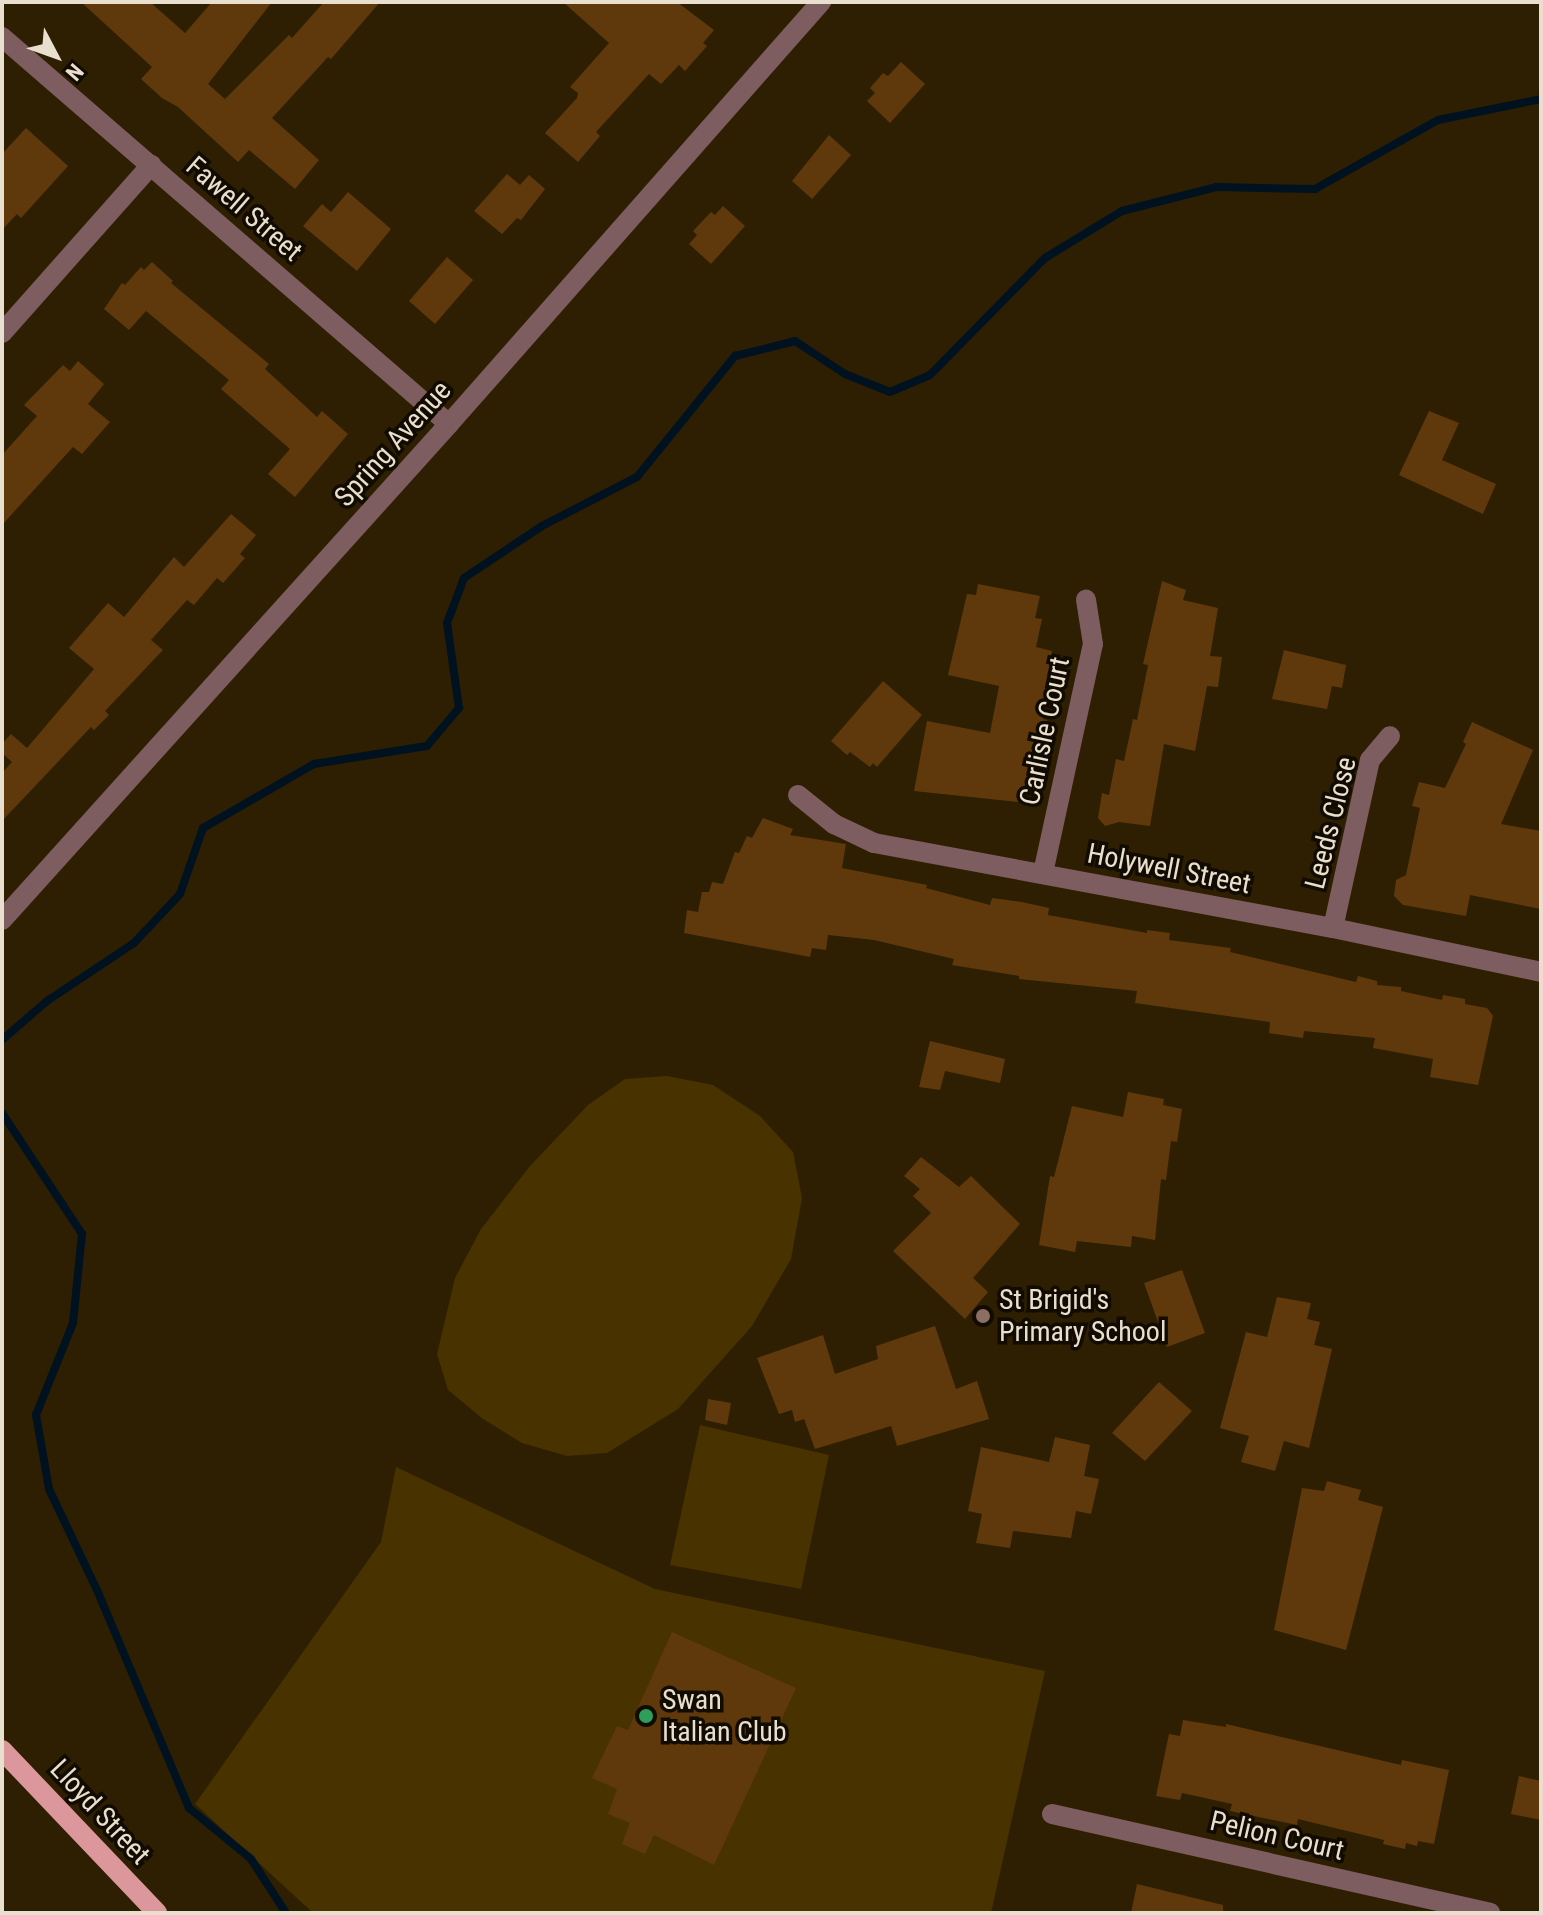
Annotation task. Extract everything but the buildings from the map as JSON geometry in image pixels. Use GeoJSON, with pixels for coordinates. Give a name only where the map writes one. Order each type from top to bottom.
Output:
{"type":"FeatureCollection","features":[{"type":"Feature","properties":{"kind":"main road","name":"Lloyd Street"},"geometry":{"type":"LineString","coordinates":[[2,1750],[157,1913]]}},
{"type":"Feature","properties":{"kind":"street","name":"Spring Avenue"},"geometry":{"type":"LineString","coordinates":[[2,920],[449,424],[821,2]]}},
{"type":"Feature","properties":{"kind":"street","name":"Fawell Street"},"geometry":{"type":"LineString","coordinates":[[2,37],[449,424]]}},
{"type":"Feature","properties":{"kind":"street"},"geometry":{"type":"LineString","coordinates":[[2,333],[151,165]]}},
{"type":"Feature","properties":{"kind":"street","name":"Carlisle Court"},"geometry":{"type":"LineString","coordinates":[[1043,873],[1093,644],[1086,600]]}},
{"type":"Feature","properties":{"kind":"street","name":"Leeds Close"},"geometry":{"type":"LineString","coordinates":[[1333,928],[1370,760],[1390,736]]}},
{"type":"Feature","properties":{"kind":"street","name":"Holywell Street"},"geometry":{"type":"LineString","coordinates":[[798,795],[834,824],[874,843],[1333,928],[1541,972]]}},
{"type":"Feature","properties":{"kind":"street","name":"Pelion Court"},"geometry":{"type":"LineString","coordinates":[[1052,1814],[1490,1913]]}},
{"type":"Feature","properties":{"kind":"shaded area"},"geometry":{"type":"Polygon","coordinates":[[[667,1076],[713,1085],[760,1116],[793,1152],[802,1198],[791,1259],[752,1326],[678,1409],[607,1453],[567,1456],[522,1443],[483,1419],[448,1390],[437,1354],[455,1278],[481,1229],[530,1166],[588,1105],[625,1079],[667,1076]]]}},
{"type":"Feature","properties":{"kind":"shaded area"},"geometry":{"type":"Polygon","coordinates":[[[700,1425],[829,1455],[801,1589],[670,1565],[700,1425]]]}},
{"type":"Feature","properties":{"kind":"shaded area","name":"Swan Italian Club"},"geometry":{"type":"Polygon","coordinates":[[[396,1467],[655,1589],[1045,1671],[991,1913],[313,1913],[195,1804],[381,1542],[396,1467]]]}},
{"type":"Feature","properties":{"kind":"waterway"},"geometry":{"type":"LineString","coordinates":[[2,1040],[47,1001],[134,943],[180,894],[203,828],[314,764],[427,746],[459,708],[447,623],[464,578],[542,526],[637,477],[735,356],[795,341],[845,374],[890,392],[930,375],[1045,258],[1122,211],[1216,187],[1315,189],[1438,120],[1541,99]]}},
{"type":"Feature","properties":{"kind":"waterway"},"geometry":{"type":"LineString","coordinates":[[2,1113],[82,1234],[73,1323],[36,1415],[49,1489],[97,1590],[189,1808],[251,1859],[286,1913]]}},
{"type":"Feature","properties":{"kind":"place","name":"St Brigid's Primary School"},"geometry":{"type":"Point","coordinates":[983,1316]}},
{"type":"Feature","properties":{"kind":"place","name":"Swan Italian Club"},"geometry":{"type":"Point","coordinates":[646,1716]}}]}
